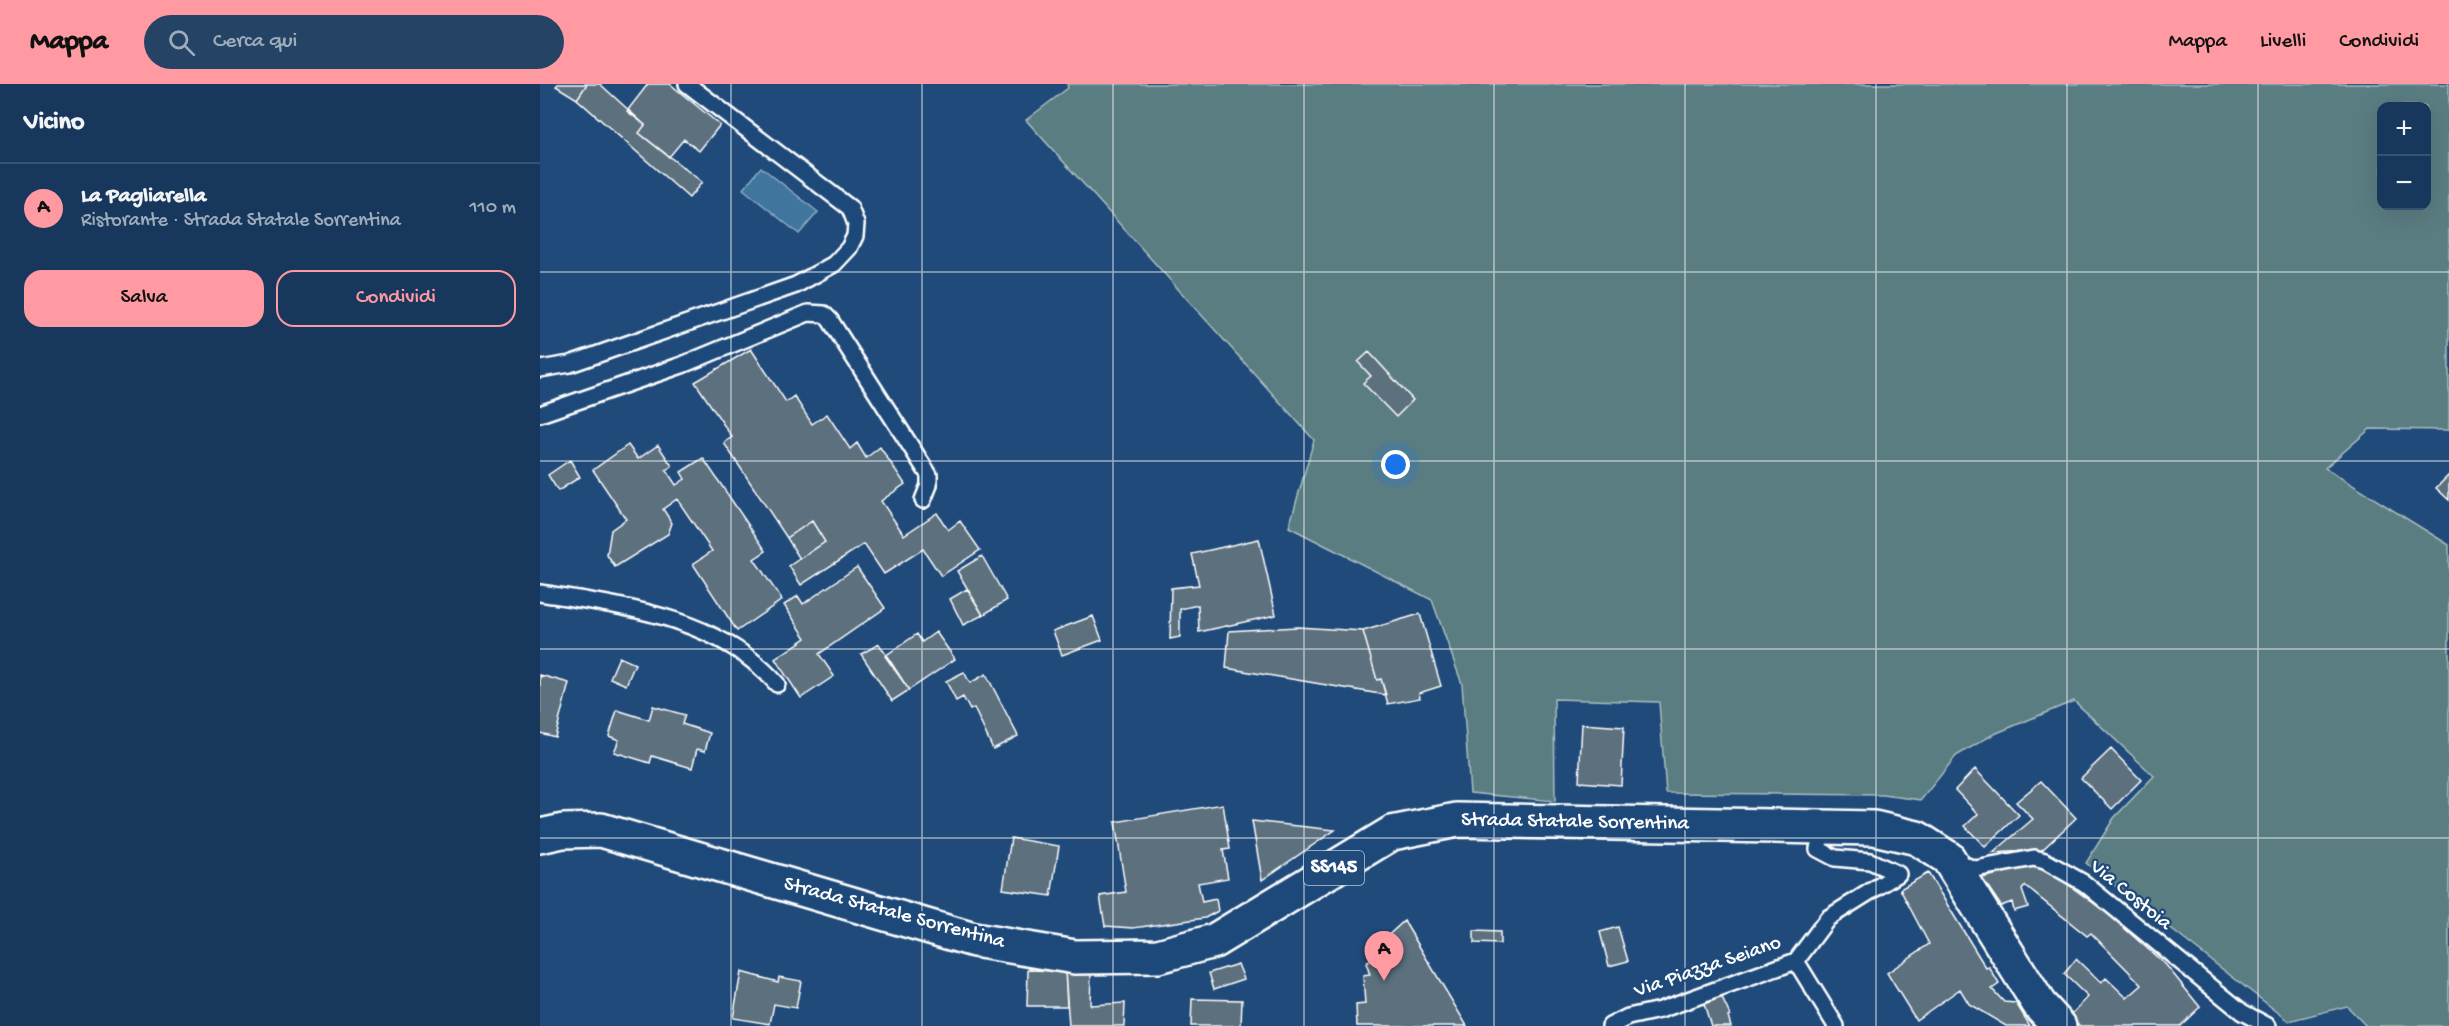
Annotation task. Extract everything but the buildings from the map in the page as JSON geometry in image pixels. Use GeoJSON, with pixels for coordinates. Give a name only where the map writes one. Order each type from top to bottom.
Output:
{"type":"FeatureCollection","features":[{"type":"Feature","properties":{"kind":"main road","name":"Strada Statale Sorrentina"},"geometry":{"type":"LineString","coordinates":[[540,836],[563,831],[601,830],[974,940],[1075,957],[1158,956],[1214,941],[1392,833],[1457,820],[1874,828],[1917,838],[1948,858],[2032,994],[2059,1026]]}},
{"type":"Feature","properties":{"kind":"lane"},"geometry":{"type":"LineString","coordinates":[[540,369],[570,364],[796,285],[834,264],[849,248],[856,224],[850,208],[687,84]]}},
{"type":"Feature","properties":{"kind":"lane"},"geometry":{"type":"LineString","coordinates":[[540,414],[682,365],[808,313],[824,314],[929,475],[929,485],[923,500]]}},
{"type":"Feature","properties":{"kind":"lane"},"geometry":{"type":"LineString","coordinates":[[540,593],[617,606],[704,631],[735,647],[759,664],[777,684]]}},
{"type":"Feature","properties":{"kind":"lane","name":"Via Piazza Seiano"},"geometry":{"type":"LineString","coordinates":[[1610,1026],[1628,1017],[1660,1010],[1796,961],[1828,918],[1898,874],[1870,861],[1835,858],[1818,849],[1823,826]]}},
{"type":"Feature","properties":{"kind":"lane","name":"Via Costoia"},"geometry":{"type":"LineString","coordinates":[[1948,858],[1975,869],[2034,858],[2045,861],[2084,883],[2242,1012],[2268,1026]]}},
{"type":"Feature","properties":{"kind":"lane"},"geometry":{"type":"LineString","coordinates":[[1796,961],[1836,1026]]}},
{"type":"Feature","properties":{"kind":"green space"},"geometry":{"type":"Polygon","coordinates":[[[1067,84],[2449,84],[2449,430],[2370,429],[2325,468],[2449,545],[2449,1026],[2366,1026],[2347,1006],[2289,1021],[2086,863],[2114,818],[2154,776],[2074,701],[1992,735],[1956,756],[1921,800],[1883,795],[1666,793],[1659,702],[1554,699],[1555,801],[1470,793],[1462,684],[1432,600],[1289,527],[1314,440],[1026,120],[1068,88],[1067,84]]]}},
{"type":"Feature","properties":{"kind":"water"},"geometry":{"type":"Polygon","coordinates":[[[761,167],[818,212],[799,234],[743,189],[761,167]]]}},
{"type":"Feature","properties":{"kind":"place","name":"La Pagliarella"},"geometry":{"type":"Point","coordinates":[1384,981]}}]}
